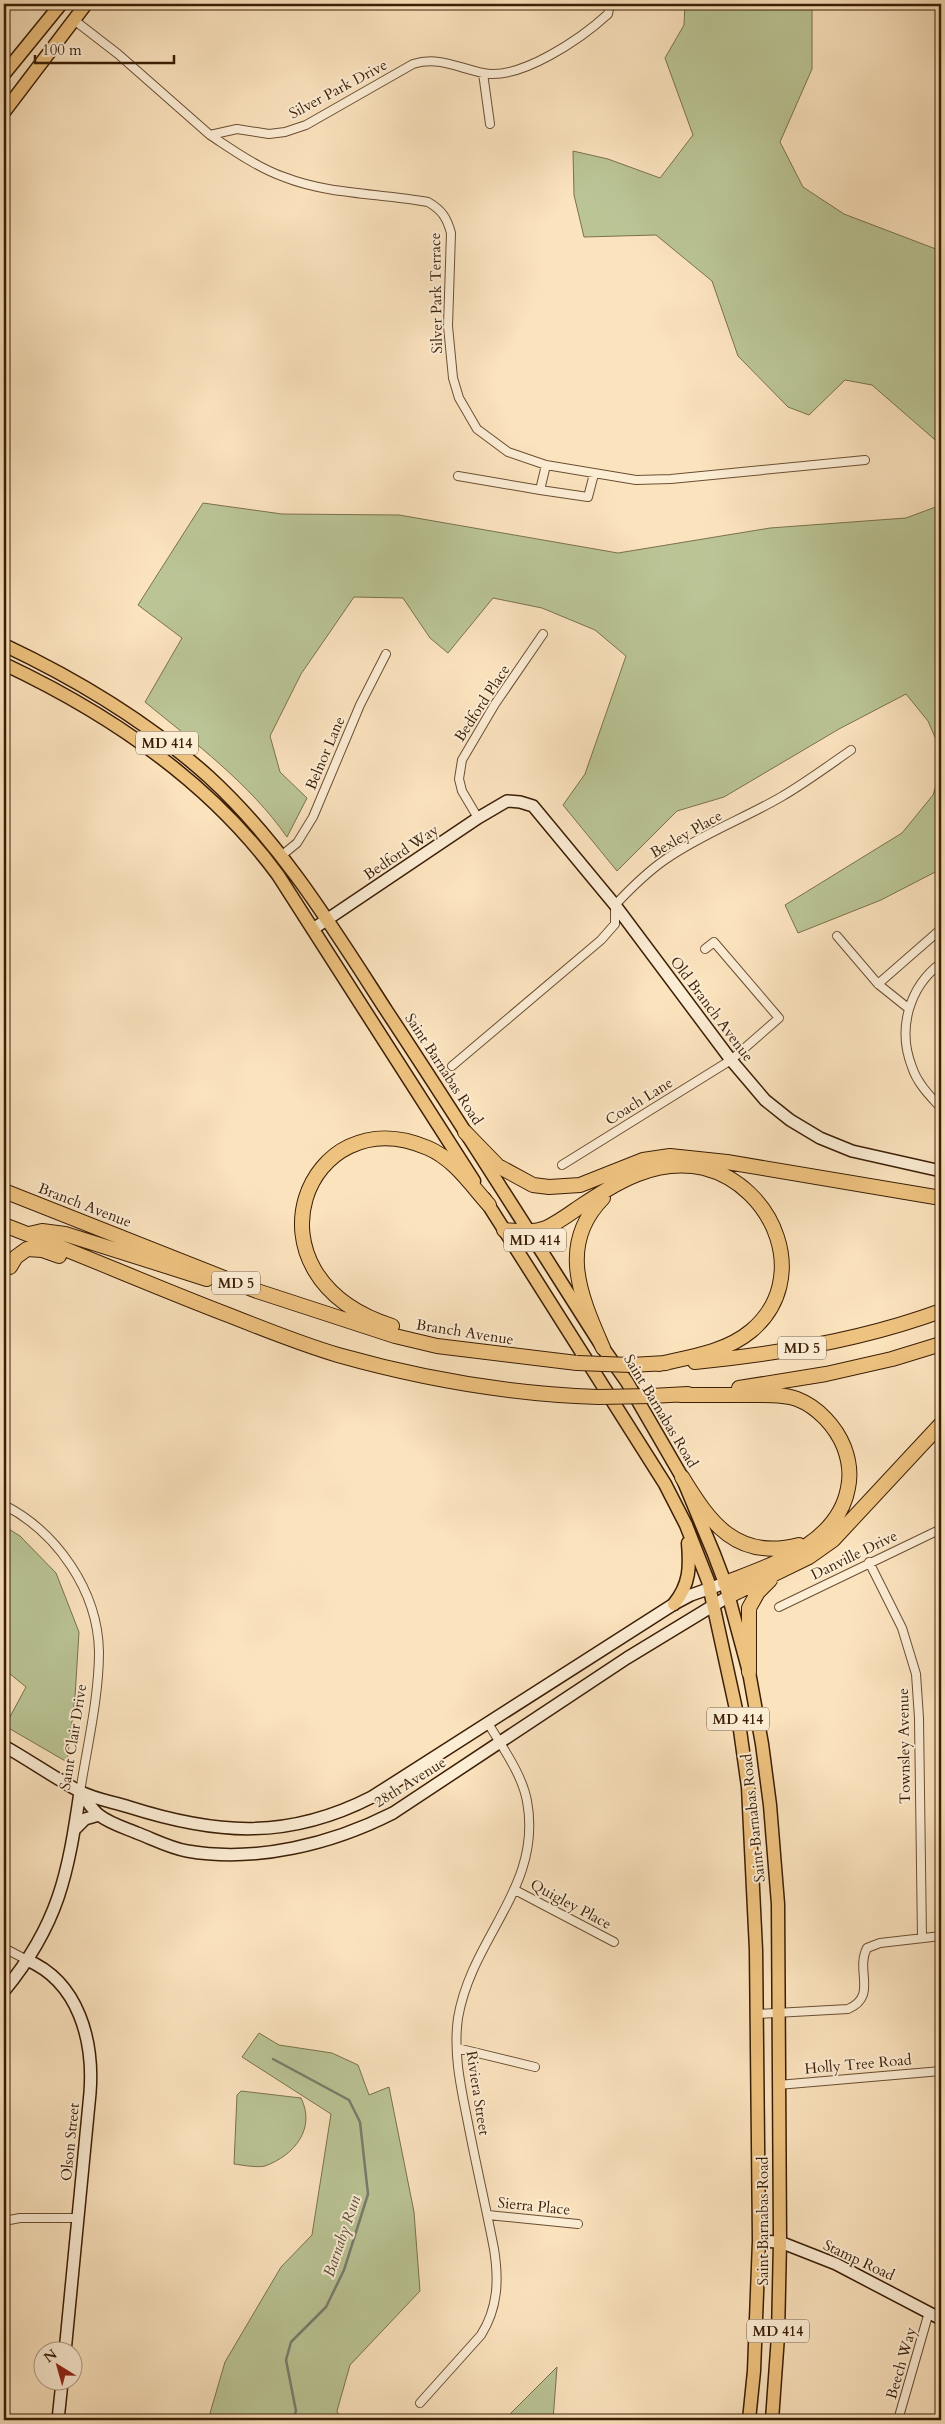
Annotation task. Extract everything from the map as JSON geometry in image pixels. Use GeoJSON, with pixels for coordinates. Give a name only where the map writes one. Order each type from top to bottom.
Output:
{"type":"FeatureCollection","features":[{"type":"Feature","properties":{"kind":"highway"},"geometry":{"type":"LineString","coordinates":[[466,1132],[498,1166],[533,1185],[549,1187],[580,1185],[644,1160],[670,1156],[727,1162],[941,1198]]}},
{"type":"Feature","properties":{"kind":"highway"},"geometry":{"type":"LineString","coordinates":[[476,1351],[458,1342],[380,1322],[334,1294],[308,1259],[301,1231],[301,1216],[303,1203],[319,1172],[345,1150],[376,1140],[398,1139],[429,1148],[451,1162],[489,1205]]}},
{"type":"Feature","properties":{"kind":"highway"},"geometry":{"type":"LineString","coordinates":[[504,1230],[529,1231],[545,1228],[638,1172],[659,1167],[683,1166],[704,1168],[725,1177],[745,1191],[761,1207],[774,1226],[781,1246],[781,1271],[778,1292],[766,1315],[751,1331],[734,1342],[716,1350],[659,1364]]}},
{"type":"Feature","properties":{"kind":"highway"},"geometry":{"type":"LineString","coordinates":[[603,1348],[579,1288],[577,1250],[583,1227],[594,1206],[622,1181]]}},
{"type":"Feature","properties":{"kind":"highway","name":"Branch Avenue"},"geometry":{"type":"LineString","coordinates":[[4,1191],[257,1291],[395,1336],[437,1346],[476,1351],[577,1363],[631,1365],[766,1355],[827,1343],[941,1311]]}},
{"type":"Feature","properties":{"kind":"highway","name":"MD 5"},"geometry":{"type":"LineString","coordinates":[[4,1225],[292,1340],[426,1377],[502,1390],[543,1395],[598,1397],[680,1395],[792,1381],[892,1359],[941,1344]]}},
{"type":"Feature","properties":{"kind":"highway"},"geometry":{"type":"LineString","coordinates":[[28,1234],[42,1231],[65,1234],[187,1274],[257,1291]]}},
{"type":"Feature","properties":{"kind":"highway"},"geometry":{"type":"LineString","coordinates":[[10,1267],[16,1257],[27,1249],[42,1250],[142,1280]]}},
{"type":"Feature","properties":{"kind":"highway"},"geometry":{"type":"LineString","coordinates":[[680,1395],[779,1396],[797,1398],[815,1409],[828,1421],[840,1438],[848,1457],[850,1480],[846,1502],[837,1518],[818,1538],[727,1589]]}},
{"type":"Feature","properties":{"kind":"highway"},"geometry":{"type":"LineString","coordinates":[[727,1589],[778,1572],[809,1556],[833,1540],[941,1424]]}},
{"type":"Feature","properties":{"kind":"highway"},"geometry":{"type":"LineString","coordinates":[[682,1477],[713,1522],[735,1540],[765,1549],[797,1546],[818,1538]]}},
{"type":"Feature","properties":{"kind":"highway"},"geometry":{"type":"LineString","coordinates":[[748,1672],[749,1608],[758,1592],[778,1572]]}},
{"type":"Feature","properties":{"kind":"main road"},"geometry":{"type":"LineString","coordinates":[[4,74],[61,4]]}},
{"type":"Feature","properties":{"kind":"main road"},"geometry":{"type":"LineString","coordinates":[[4,112],[86,4]]}},
{"type":"Feature","properties":{"kind":"main road"},"geometry":{"type":"LineString","coordinates":[[4,60],[18,56]]}},
{"type":"Feature","properties":{"kind":"main road","name":"Saint Barnabas Road"},"geometry":{"type":"LineString","coordinates":[[4,645],[92,690],[182,754],[230,798],[281,856],[328,919],[466,1132],[603,1348],[627,1382],[682,1477],[727,1589],[748,1672],[762,1744],[770,1805],[778,1904],[780,2242],[778,2336],[772,2420]]}},
{"type":"Feature","properties":{"kind":"main road","name":"Saint Barnabas Road"},"geometry":{"type":"LineString","coordinates":[[4,664],[73,698],[130,735],[168,764],[252,842],[278,875],[489,1205],[652,1463],[686,1525],[710,1588],[714,1604],[739,1723],[748,1787],[754,1906],[759,2241],[754,2371],[749,2420]]}},
{"type":"Feature","properties":{"kind":"main road"},"geometry":{"type":"LineString","coordinates":[[674,1604],[687,1584],[690,1567],[686,1525]]}},
{"type":"Feature","properties":{"kind":"street","name":"Silver Park Drive"},"geometry":{"type":"LineString","coordinates":[[210,135],[237,129],[269,134],[286,132],[306,125],[423,60],[450,63],[483,73],[505,74],[556,51],[603,20],[608,14],[610,4]]}},
{"type":"Feature","properties":{"kind":"street"},"geometry":{"type":"LineString","coordinates":[[74,20],[118,54],[210,135]]}},
{"type":"Feature","properties":{"kind":"street"},"geometry":{"type":"LineString","coordinates":[[483,73],[490,124]]}},
{"type":"Feature","properties":{"kind":"street","name":"Silver Park Terrace"},"geometry":{"type":"LineString","coordinates":[[210,135],[238,154],[283,177],[350,193],[422,201],[439,208],[447,219],[451,233],[448,326],[453,378],[459,398],[468,416],[488,439],[508,452],[546,465],[636,480],[671,479],[865,460]]}},
{"type":"Feature","properties":{"kind":"street"},"geometry":{"type":"LineString","coordinates":[[540,490],[546,465]]}},
{"type":"Feature","properties":{"kind":"street"},"geometry":{"type":"LineString","coordinates":[[458,476],[588,497],[594,474]]}},
{"type":"Feature","properties":{"kind":"street","name":"Bedford Place"},"geometry":{"type":"LineString","coordinates":[[478,818],[462,791],[459,779],[462,760],[495,704],[543,634]]}},
{"type":"Feature","properties":{"kind":"street","name":"Belnor Lane"},"geometry":{"type":"LineString","coordinates":[[281,856],[297,843],[313,817],[360,705],[386,654]]}},
{"type":"Feature","properties":{"kind":"street","name":"Bexley Place"},"geometry":{"type":"LineString","coordinates":[[615,905],[666,859],[782,796],[851,750]]}},
{"type":"Feature","properties":{"kind":"street","name":"Bedford Way"},"geometry":{"type":"LineString","coordinates":[[313,929],[478,818],[507,801]]}},
{"type":"Feature","properties":{"kind":"street","name":"Old Branch Avenue"},"geometry":{"type":"LineString","coordinates":[[507,801],[533,806],[615,905],[731,1060],[765,1100],[790,1120],[820,1138],[852,1150],[941,1171]]}},
{"type":"Feature","properties":{"kind":"street"},"geometry":{"type":"LineString","coordinates":[[452,1066],[601,940],[615,924],[615,905]]}},
{"type":"Feature","properties":{"kind":"street"},"geometry":{"type":"LineString","coordinates":[[878,984],[941,929]]}},
{"type":"Feature","properties":{"kind":"street"},"geometry":{"type":"LineString","coordinates":[[837,936],[878,984],[908,1008]]}},
{"type":"Feature","properties":{"kind":"street","name":"Coach Lane"},"geometry":{"type":"LineString","coordinates":[[562,1164],[731,1060],[779,1018],[714,942],[705,949]]}},
{"type":"Feature","properties":{"kind":"street"},"geometry":{"type":"LineString","coordinates":[[941,963],[928,975],[908,1008],[905,1028],[911,1067],[918,1080],[941,1108]]}},
{"type":"Feature","properties":{"kind":"street","name":"Saint Clair Drive"},"geometry":{"type":"LineString","coordinates":[[4,1505],[37,1526],[53,1542],[74,1570],[92,1611],[99,1650],[80,1792],[63,1888],[51,1918],[26,1960],[4,1991]]}},
{"type":"Feature","properties":{"kind":"street","name":"Danville Drive"},"geometry":{"type":"LineString","coordinates":[[780,1607],[869,1562],[941,1529]]}},
{"type":"Feature","properties":{"kind":"street","name":"Townsley Avenue"},"geometry":{"type":"LineString","coordinates":[[869,1562],[902,1628],[916,1674],[919,1718],[922,1938]]}},
{"type":"Feature","properties":{"kind":"street","name":"28th Avenue"},"geometry":{"type":"LineString","coordinates":[[4,1746],[80,1792],[199,1826],[238,1829],[288,1827],[345,1811],[372,1797],[674,1604],[710,1588],[727,1589]]}},
{"type":"Feature","properties":{"kind":"street","name":"28th Avenue"},"geometry":{"type":"LineString","coordinates":[[80,1792],[99,1815],[154,1840],[186,1850],[238,1854],[281,1850],[329,1839],[360,1829],[384,1818],[626,1658],[714,1604],[727,1589]]}},
{"type":"Feature","properties":{"kind":"street","name":"Riviera Street"},"geometry":{"type":"LineString","coordinates":[[420,2403],[481,2335],[489,2323],[496,2296],[498,2276],[488,2215],[460,2085],[456,2048],[458,2019],[471,1970],[515,1890],[529,1849],[527,1800],[500,1743],[488,1723]]}},
{"type":"Feature","properties":{"kind":"street"},"geometry":{"type":"LineString","coordinates":[[74,1829],[84,1819],[99,1815]]}},
{"type":"Feature","properties":{"kind":"street","name":"Quigley Place"},"geometry":{"type":"LineString","coordinates":[[515,1890],[614,1942]]}},
{"type":"Feature","properties":{"kind":"street"},"geometry":{"type":"LineString","coordinates":[[756,2014],[848,2009],[856,2006],[864,1994],[863,1958],[866,1948],[880,1943],[941,1936]]}},
{"type":"Feature","properties":{"kind":"street"},"geometry":{"type":"LineString","coordinates":[[4,1948],[26,1960]]}},
{"type":"Feature","properties":{"kind":"street","name":"Olson Street"},"geometry":{"type":"LineString","coordinates":[[26,1960],[46,1970],[60,1982],[72,1999],[86,2030],[90,2045],[92,2071],[66,2342]]}},
{"type":"Feature","properties":{"kind":"street"},"geometry":{"type":"LineString","coordinates":[[456,2048],[535,2067]]}},
{"type":"Feature","properties":{"kind":"street","name":"Holly Tree Road"},"geometry":{"type":"LineString","coordinates":[[778,2085],[941,2070]]}},
{"type":"Feature","properties":{"kind":"street","name":"Sierra Place"},"geometry":{"type":"LineString","coordinates":[[488,2215],[578,2224]]}},
{"type":"Feature","properties":{"kind":"street"},"geometry":{"type":"LineString","coordinates":[[4,2221],[28,2218],[77,2218]]}},
{"type":"Feature","properties":{"kind":"street","name":"Stamp Road"},"geometry":{"type":"LineString","coordinates":[[759,2241],[780,2242],[836,2264],[941,2319]]}},
{"type":"Feature","properties":{"kind":"street","name":"Beech Way"},"geometry":{"type":"LineString","coordinates":[[898,2420],[929,2312]]}},
{"type":"Feature","properties":{"kind":"street"},"geometry":{"type":"LineString","coordinates":[[58,2420],[61,2392]]}},
{"type":"Feature","properties":{"kind":"green space"},"geometry":{"type":"Polygon","coordinates":[[[685,4],[812,4],[812,69],[780,142],[803,187],[844,214],[941,251],[941,445],[872,385],[845,380],[809,415],[788,407],[738,356],[712,281],[656,235],[584,237],[574,195],[573,151],[608,159],[660,178],[693,135],[665,58],[684,25],[685,4]]]}},
{"type":"Feature","properties":{"kind":"green space"},"geometry":{"type":"Polygon","coordinates":[[[203,503],[282,514],[399,515],[618,553],[770,528],[906,518],[941,505],[941,751],[928,721],[906,694],[839,729],[724,797],[677,811],[617,871],[563,805],[585,774],[626,656],[595,630],[542,608],[493,598],[448,653],[430,638],[403,598],[354,597],[301,674],[270,736],[280,772],[307,798],[287,837],[256,799],[239,782],[145,702],[182,638],[138,605],[203,503]]]}},
{"type":"Feature","properties":{"kind":"green space"},"geometry":{"type":"Polygon","coordinates":[[[941,769],[941,869],[881,900],[798,933],[785,905],[902,833],[933,795],[941,769]]]}},
{"type":"Feature","properties":{"kind":"green space"},"geometry":{"type":"Polygon","coordinates":[[[4,1526],[20,1536],[56,1573],[79,1632],[75,1697],[67,1762],[5,1726],[26,1687],[4,1669],[4,1526]]]}},
{"type":"Feature","properties":{"kind":"green space"},"geometry":{"type":"Polygon","coordinates":[[[259,2033],[279,2045],[332,2053],[358,2065],[369,2095],[389,2087],[414,2212],[420,2291],[350,2365],[337,2411],[341,2420],[208,2420],[225,2362],[281,2267],[312,2235],[331,2114],[242,2057],[259,2033]]]}},
{"type":"Feature","properties":{"kind":"green space"},"geometry":{"type":"Polygon","coordinates":[[[241,2091],[301,2098],[305,2109],[306,2120],[304,2130],[294,2148],[276,2161],[262,2167],[234,2164],[237,2095],[241,2091]]]}},
{"type":"Feature","properties":{"kind":"green space"},"geometry":{"type":"Polygon","coordinates":[[[557,2367],[553,2420],[504,2420],[557,2367]]]}},
{"type":"Feature","properties":{"kind":"waterway","name":"Barnaby Run"},"geometry":{"type":"LineString","coordinates":[[273,2059],[349,2100],[360,2122],[368,2194],[344,2270],[326,2307],[291,2342],[286,2360],[296,2411],[292,2420]]}}]}
